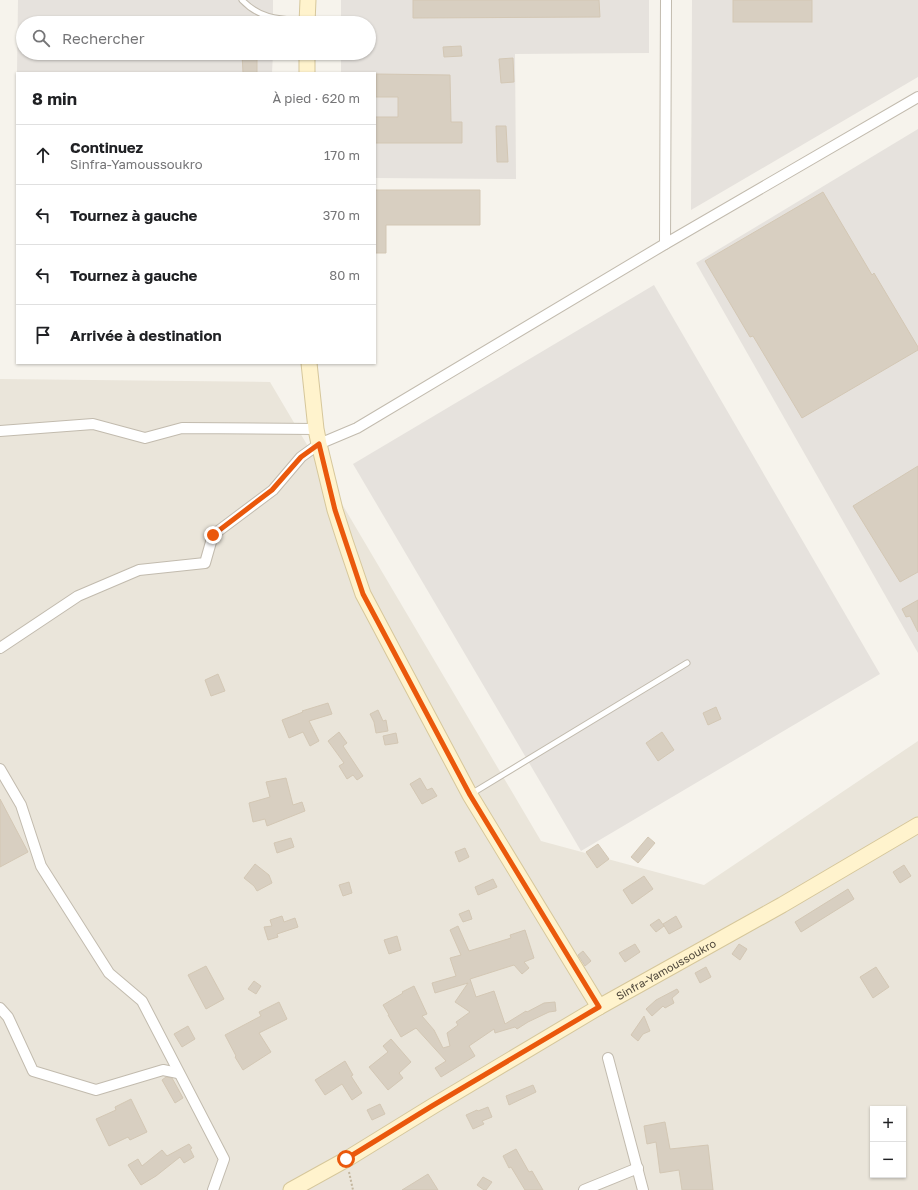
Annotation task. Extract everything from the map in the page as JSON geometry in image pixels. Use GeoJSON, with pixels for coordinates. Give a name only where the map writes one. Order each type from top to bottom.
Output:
{"type":"FeatureCollection","features":[{"type":"Feature","properties":{"kind":"street"},"geometry":{"type":"LineString","coordinates":[[307,16],[308,0]]}},
{"type":"Feature","properties":{"kind":"street"},"geometry":{"type":"LineString","coordinates":[[664,244],[666,0]]}},
{"type":"Feature","properties":{"kind":"street"},"geometry":{"type":"LineString","coordinates":[[307,60],[307,72]]}},
{"type":"Feature","properties":{"kind":"street"},"geometry":{"type":"LineString","coordinates":[[0,648],[78,596],[139,570],[205,563],[213,535],[272,490],[301,457],[319,444],[357,428],[664,244],[918,97]]}},
{"type":"Feature","properties":{"kind":"street"},"geometry":{"type":"LineString","coordinates":[[309,364],[319,444],[335,510],[363,594],[470,795],[599,1007]]}},
{"type":"Feature","properties":{"kind":"street"},"geometry":{"type":"LineString","coordinates":[[0,431],[93,424],[145,438],[182,428],[316,429]]}},
{"type":"Feature","properties":{"kind":"street"},"geometry":{"type":"LineString","coordinates":[[0,769],[21,805],[41,866],[109,973],[142,1001],[178,1073],[224,1159],[213,1190]]}},
{"type":"Feature","properties":{"kind":"street","name":"Sinfra-Yamoussoukro"},"geometry":{"type":"LineString","coordinates":[[291,1190],[346,1159],[599,1007],[782,905],[918,825]]}},
{"type":"Feature","properties":{"kind":"street"},"geometry":{"type":"LineString","coordinates":[[0,1008],[8,1017],[33,1071],[96,1090],[163,1070],[178,1073]]}},
{"type":"Feature","properties":{"kind":"street"},"geometry":{"type":"LineString","coordinates":[[608,1058],[643,1190]]}},
{"type":"Feature","properties":{"kind":"street"},"geometry":{"type":"LineString","coordinates":[[584,1190],[638,1168]]}},
{"type":"Feature","properties":{"kind":"lane"},"geometry":{"type":"LineString","coordinates":[[242,0],[250,9],[266,16]]}},
{"type":"Feature","properties":{"kind":"lane"},"geometry":{"type":"LineString","coordinates":[[470,795],[687,663]]}},
{"type":"Feature","properties":{"kind":"path"},"geometry":{"type":"LineString","coordinates":[[346,1159],[353,1190]]}},
{"type":"Feature","properties":{"kind":"shaded area"},"geometry":{"type":"Polygon","coordinates":[[[18,0],[273,0],[273,16],[18,16],[18,0]]]}},
{"type":"Feature","properties":{"kind":"shaded area"},"geometry":{"type":"Polygon","coordinates":[[[341,0],[649,0],[649,53],[515,54],[516,179],[376,178],[376,72],[341,72],[341,60],[376,60],[376,16],[341,16],[341,0]]]}},
{"type":"Feature","properties":{"kind":"shaded area"},"geometry":{"type":"Polygon","coordinates":[[[692,0],[918,0],[918,77],[691,210],[692,0]]]}},
{"type":"Feature","properties":{"kind":"shaded area"},"geometry":{"type":"Polygon","coordinates":[[[17,60],[273,60],[272,72],[17,72],[17,60]]]}},
{"type":"Feature","properties":{"kind":"shaded area"},"geometry":{"type":"Polygon","coordinates":[[[918,129],[918,653],[696,263],[918,129]]]}},
{"type":"Feature","properties":{"kind":"shaded area"},"geometry":{"type":"Polygon","coordinates":[[[654,285],[880,674],[581,851],[353,464],[654,285]]]}},
{"type":"Feature","properties":{"kind":"shaded area"},"geometry":{"type":"Polygon","coordinates":[[[0,379],[270,382],[541,841],[704,885],[918,741],[918,1190],[0,1190],[0,379]]]}},
{"type":"Feature","properties":{"kind":"building"},"geometry":{"type":"Polygon","coordinates":[[[413,0],[599,0],[600,17],[413,18],[413,0]]]}},
{"type":"Feature","properties":{"kind":"building"},"geometry":{"type":"Polygon","coordinates":[[[733,0],[812,0],[812,22],[733,22],[733,0]]]}},
{"type":"Feature","properties":{"kind":"building"},"geometry":{"type":"Polygon","coordinates":[[[461,46],[462,56],[444,57],[443,47],[461,46]]]}},
{"type":"Feature","properties":{"kind":"building"},"geometry":{"type":"Polygon","coordinates":[[[513,58],[514,82],[501,83],[499,59],[513,58]]]}},
{"type":"Feature","properties":{"kind":"building"},"geometry":{"type":"Polygon","coordinates":[[[242,60],[257,60],[257,72],[243,72],[242,60]]]}},
{"type":"Feature","properties":{"kind":"building"},"geometry":{"type":"Polygon","coordinates":[[[376,74],[450,75],[451,122],[462,122],[462,143],[376,143],[376,117],[398,117],[398,97],[376,97],[376,74]]]}},
{"type":"Feature","properties":{"kind":"building"},"geometry":{"type":"Polygon","coordinates":[[[496,126],[506,126],[508,162],[497,162],[496,126]]]}},
{"type":"Feature","properties":{"kind":"building"},"geometry":{"type":"Polygon","coordinates":[[[376,190],[480,190],[480,225],[386,225],[386,253],[376,253],[376,190]]]}},
{"type":"Feature","properties":{"kind":"building"},"geometry":{"type":"Polygon","coordinates":[[[823,192],[872,275],[874,273],[918,347],[918,350],[802,418],[753,336],[750,337],[705,261],[823,192]]]}},
{"type":"Feature","properties":{"kind":"building"},"geometry":{"type":"Polygon","coordinates":[[[918,466],[918,572],[900,582],[853,506],[918,466]]]}},
{"type":"Feature","properties":{"kind":"building"},"geometry":{"type":"Polygon","coordinates":[[[918,600],[918,632],[910,616],[906,617],[902,609],[918,600]]]}},
{"type":"Feature","properties":{"kind":"building"},"geometry":{"type":"Polygon","coordinates":[[[218,674],[225,691],[211,696],[205,680],[218,674]]]}},
{"type":"Feature","properties":{"kind":"building"},"geometry":{"type":"Polygon","coordinates":[[[328,703],[332,714],[309,721],[319,741],[310,746],[303,732],[289,738],[282,720],[303,712],[302,711],[328,703]]]}},
{"type":"Feature","properties":{"kind":"building"},"geometry":{"type":"Polygon","coordinates":[[[716,707],[721,719],[708,725],[703,713],[716,707]]]}},
{"type":"Feature","properties":{"kind":"building"},"geometry":{"type":"Polygon","coordinates":[[[378,710],[383,721],[386,720],[388,731],[376,733],[374,722],[370,714],[378,710]]]}},
{"type":"Feature","properties":{"kind":"building"},"geometry":{"type":"Polygon","coordinates":[[[339,732],[347,743],[343,746],[363,776],[357,780],[353,775],[347,779],[339,766],[344,763],[328,741],[339,732]]]}},
{"type":"Feature","properties":{"kind":"building"},"geometry":{"type":"Polygon","coordinates":[[[662,732],[674,750],[658,761],[646,743],[662,732]]]}},
{"type":"Feature","properties":{"kind":"building"},"geometry":{"type":"Polygon","coordinates":[[[396,733],[398,743],[385,745],[383,736],[396,733]]]}},
{"type":"Feature","properties":{"kind":"building"},"geometry":{"type":"Polygon","coordinates":[[[286,778],[293,805],[302,802],[305,811],[267,826],[265,819],[253,822],[249,803],[270,797],[266,782],[286,778]]]}},
{"type":"Feature","properties":{"kind":"building"},"geometry":{"type":"Polygon","coordinates":[[[420,778],[427,790],[432,788],[437,796],[422,804],[410,784],[420,778]]]}},
{"type":"Feature","properties":{"kind":"building"},"geometry":{"type":"Polygon","coordinates":[[[0,799],[28,852],[0,867],[0,799]]]}},
{"type":"Feature","properties":{"kind":"building"},"geometry":{"type":"Polygon","coordinates":[[[648,837],[655,843],[638,863],[631,857],[648,837]]]}},
{"type":"Feature","properties":{"kind":"building"},"geometry":{"type":"Polygon","coordinates":[[[291,838],[294,847],[277,853],[274,843],[291,838]]]}},
{"type":"Feature","properties":{"kind":"building"},"geometry":{"type":"Polygon","coordinates":[[[598,844],[609,859],[597,868],[586,852],[598,844]]]}},
{"type":"Feature","properties":{"kind":"building"},"geometry":{"type":"Polygon","coordinates":[[[465,848],[469,857],[459,862],[455,852],[465,848]]]}},
{"type":"Feature","properties":{"kind":"building"},"geometry":{"type":"Polygon","coordinates":[[[255,864],[269,875],[272,883],[257,891],[254,886],[244,878],[255,864]]]}},
{"type":"Feature","properties":{"kind":"building"},"geometry":{"type":"Polygon","coordinates":[[[904,865],[911,876],[900,883],[893,872],[904,865]]]}},
{"type":"Feature","properties":{"kind":"building"},"geometry":{"type":"Polygon","coordinates":[[[644,876],[653,889],[632,904],[623,890],[644,876]]]}},
{"type":"Feature","properties":{"kind":"building"},"geometry":{"type":"Polygon","coordinates":[[[493,879],[497,887],[478,895],[475,887],[493,879]]]}},
{"type":"Feature","properties":{"kind":"building"},"geometry":{"type":"Polygon","coordinates":[[[349,882],[352,893],[343,896],[339,885],[349,882]]]}},
{"type":"Feature","properties":{"kind":"building"},"geometry":{"type":"Polygon","coordinates":[[[848,889],[854,899],[801,932],[795,922],[848,889]]]}},
{"type":"Feature","properties":{"kind":"building"},"geometry":{"type":"Polygon","coordinates":[[[469,910],[472,919],[463,922],[459,914],[469,910]]]}},
{"type":"Feature","properties":{"kind":"building"},"geometry":{"type":"Polygon","coordinates":[[[282,916],[284,922],[295,918],[298,927],[277,934],[278,937],[268,940],[264,927],[272,926],[270,920],[282,916]]]}},
{"type":"Feature","properties":{"kind":"building"},"geometry":{"type":"Polygon","coordinates":[[[676,916],[682,927],[669,934],[663,924],[676,916]]]}},
{"type":"Feature","properties":{"kind":"building"},"geometry":{"type":"Polygon","coordinates":[[[659,919],[664,926],[656,932],[650,925],[659,919]]]}},
{"type":"Feature","properties":{"kind":"building"},"geometry":{"type":"Polygon","coordinates":[[[458,926],[469,951],[511,938],[510,935],[525,930],[534,958],[524,962],[529,968],[522,974],[514,965],[470,979],[476,997],[494,991],[505,1024],[526,1011],[527,1012],[544,1003],[555,1002],[556,1011],[549,1012],[517,1029],[515,1027],[495,1033],[494,1029],[469,1046],[475,1056],[441,1077],[435,1068],[446,1061],[416,1028],[401,1037],[383,1005],[414,986],[427,1014],[422,1016],[434,1030],[443,1048],[450,1046],[447,1033],[458,1025],[456,1022],[470,1012],[455,1002],[468,983],[435,993],[432,983],[456,976],[450,958],[461,955],[450,930],[458,926]]]}},
{"type":"Feature","properties":{"kind":"building"},"geometry":{"type":"Polygon","coordinates":[[[397,936],[401,950],[389,954],[384,940],[397,936]]]}},
{"type":"Feature","properties":{"kind":"building"},"geometry":{"type":"Polygon","coordinates":[[[635,944],[640,952],[625,962],[619,953],[635,944]]]}},
{"type":"Feature","properties":{"kind":"building"},"geometry":{"type":"Polygon","coordinates":[[[739,944],[747,949],[740,960],[732,954],[739,944]]]}},
{"type":"Feature","properties":{"kind":"building"},"geometry":{"type":"Polygon","coordinates":[[[583,951],[591,961],[585,966],[578,955],[583,951]]]}},
{"type":"Feature","properties":{"kind":"building"},"geometry":{"type":"Polygon","coordinates":[[[206,966],[224,999],[206,1009],[188,975],[206,966]]]}},
{"type":"Feature","properties":{"kind":"building"},"geometry":{"type":"Polygon","coordinates":[[[706,967],[711,977],[700,983],[695,973],[706,967]]]}},
{"type":"Feature","properties":{"kind":"building"},"geometry":{"type":"Polygon","coordinates":[[[876,967],[889,987],[873,998],[860,977],[876,967]]]}},
{"type":"Feature","properties":{"kind":"building"},"geometry":{"type":"Polygon","coordinates":[[[254,981],[261,986],[256,994],[248,989],[254,981]]]}},
{"type":"Feature","properties":{"kind":"building"},"geometry":{"type":"Polygon","coordinates":[[[677,989],[679,992],[672,998],[674,1003],[665,1008],[663,1006],[652,1016],[646,1009],[656,1000],[677,989]]]}},
{"type":"Feature","properties":{"kind":"building"},"geometry":{"type":"Polygon","coordinates":[[[279,1002],[287,1019],[259,1033],[271,1052],[243,1070],[225,1035],[261,1016],[259,1012],[279,1002]]]}},
{"type":"Feature","properties":{"kind":"building"},"geometry":{"type":"Polygon","coordinates":[[[644,1016],[650,1031],[643,1034],[638,1041],[631,1035],[644,1016]]]}},
{"type":"Feature","properties":{"kind":"building"},"geometry":{"type":"Polygon","coordinates":[[[188,1026],[195,1039],[182,1047],[174,1034],[188,1026]]]}},
{"type":"Feature","properties":{"kind":"building"},"geometry":{"type":"Polygon","coordinates":[[[391,1039],[411,1062],[399,1073],[403,1078],[388,1090],[369,1067],[388,1052],[383,1046],[391,1039]]]}},
{"type":"Feature","properties":{"kind":"building"},"geometry":{"type":"Polygon","coordinates":[[[345,1061],[353,1075],[351,1076],[362,1093],[352,1100],[342,1084],[325,1095],[315,1080],[345,1061]]]}},
{"type":"Feature","properties":{"kind":"building"},"geometry":{"type":"Polygon","coordinates":[[[166,1077],[172,1078],[183,1098],[175,1103],[162,1080],[166,1077]]]}},
{"type":"Feature","properties":{"kind":"building"},"geometry":{"type":"Polygon","coordinates":[[[533,1085],[536,1092],[509,1105],[506,1096],[533,1085]]]}},
{"type":"Feature","properties":{"kind":"building"},"geometry":{"type":"Polygon","coordinates":[[[131,1099],[147,1132],[130,1140],[128,1137],[109,1146],[96,1119],[116,1110],[115,1107],[131,1099]]]}},
{"type":"Feature","properties":{"kind":"building"},"geometry":{"type":"Polygon","coordinates":[[[380,1104],[385,1114],[372,1120],[367,1110],[380,1104]]]}},
{"type":"Feature","properties":{"kind":"building"},"geometry":{"type":"Polygon","coordinates":[[[488,1107],[492,1117],[482,1121],[484,1124],[473,1129],[466,1115],[488,1107]]]}},
{"type":"Feature","properties":{"kind":"building"},"geometry":{"type":"Polygon","coordinates":[[[665,1122],[670,1149],[708,1145],[713,1190],[682,1190],[679,1170],[660,1173],[656,1142],[647,1144],[644,1126],[665,1122]]]}},
{"type":"Feature","properties":{"kind":"building"},"geometry":{"type":"Polygon","coordinates":[[[189,1144],[192,1148],[190,1149],[194,1157],[184,1163],[180,1157],[156,1176],[141,1185],[128,1165],[138,1159],[142,1166],[162,1150],[167,1156],[189,1144]]]}},
{"type":"Feature","properties":{"kind":"building"},"geometry":{"type":"Polygon","coordinates":[[[516,1149],[529,1172],[532,1171],[543,1190],[525,1190],[511,1167],[509,1168],[503,1156],[516,1149]]]}},
{"type":"Feature","properties":{"kind":"building"},"geometry":{"type":"Polygon","coordinates":[[[428,1174],[438,1190],[402,1190],[428,1174]]]}},
{"type":"Feature","properties":{"kind":"building"},"geometry":{"type":"Polygon","coordinates":[[[483,1177],[492,1182],[486,1190],[477,1185],[483,1177]]]}},
{"type":"Feature","properties":{"kind":"route"},"geometry":{"type":"LineString","coordinates":[[213,535],[272,490],[301,457],[319,444],[335,510],[363,594],[470,795],[599,1007],[346,1159]]}}]}
